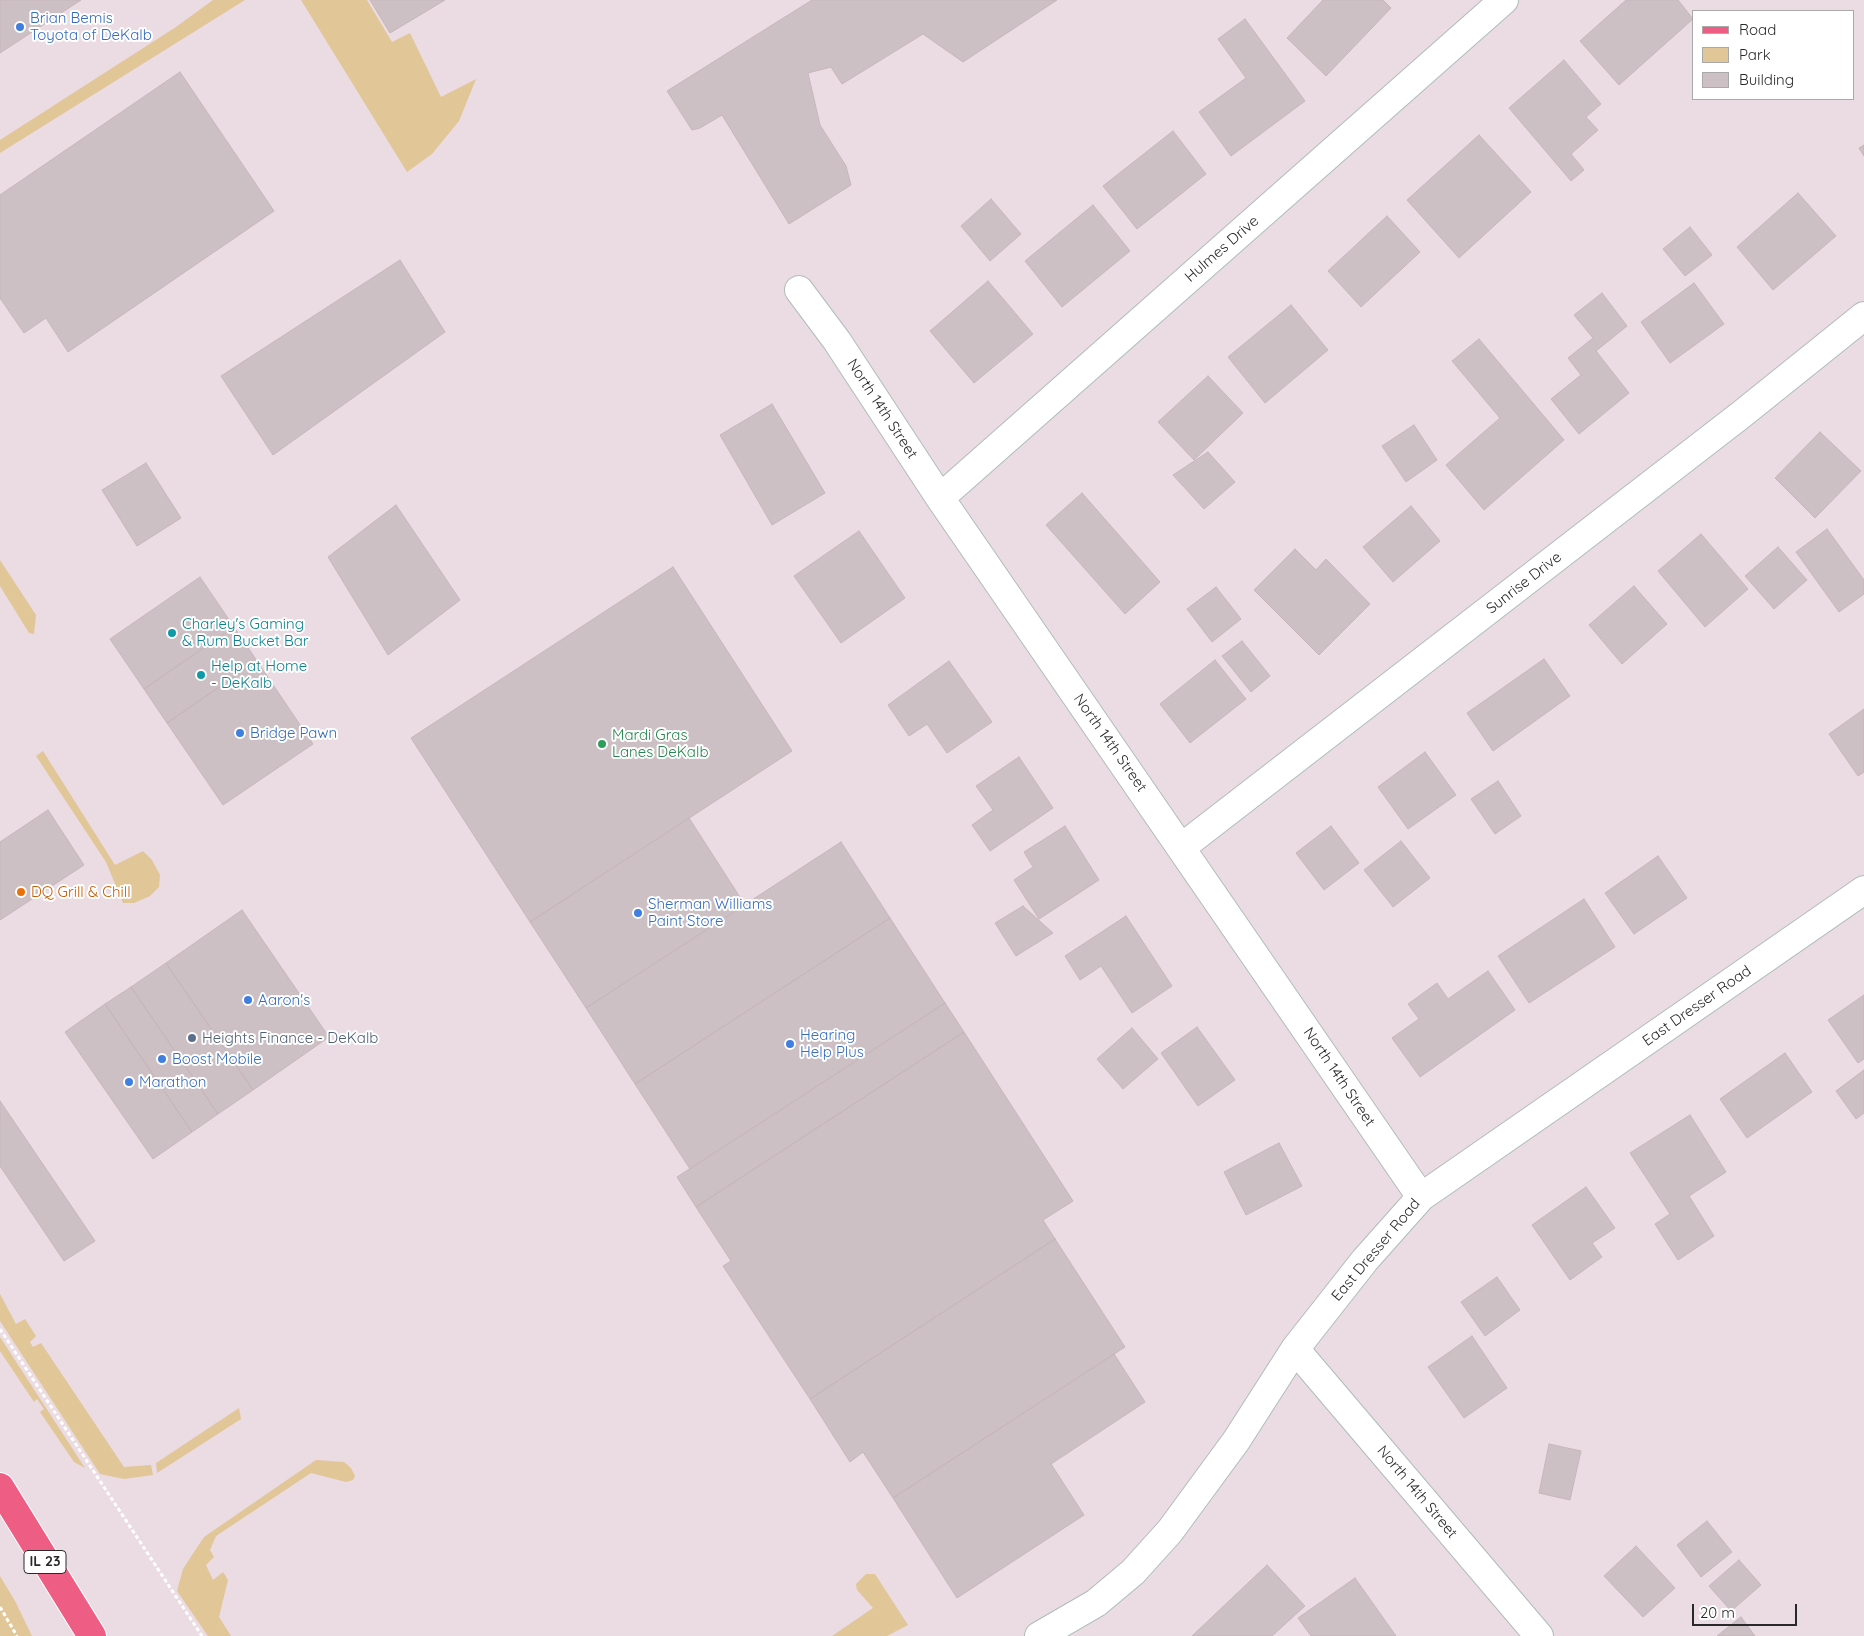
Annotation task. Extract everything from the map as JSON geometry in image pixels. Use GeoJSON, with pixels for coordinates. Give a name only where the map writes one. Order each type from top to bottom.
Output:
{"type":"FeatureCollection","features":[{"type":"Feature","properties":{"kind":"main road","name":"IL 23"},"geometry":{"type":"LineString","coordinates":[[0,1487],[92,1636]]}},
{"type":"Feature","properties":{"kind":"street","name":"Hulmes Drive"},"geometry":{"type":"LineString","coordinates":[[940,498],[1504,0]]}},
{"type":"Feature","properties":{"kind":"street","name":"North 14th Street"},"geometry":{"type":"LineString","coordinates":[[799,290],[837,341],[940,498],[1182,847],[1420,1197]]}},
{"type":"Feature","properties":{"kind":"street","name":"Sunrise Drive"},"geometry":{"type":"LineString","coordinates":[[1182,847],[1742,414],[1864,316]]}},
{"type":"Feature","properties":{"kind":"street","name":"East Dresser Road"},"geometry":{"type":"LineString","coordinates":[[1039,1636],[1067,1629],[1133,1572],[1170,1530],[1230,1450],[1295,1349],[1365,1260],[1420,1197],[1864,890]]}},
{"type":"Feature","properties":{"kind":"street","name":"North 14th Street"},"geometry":{"type":"LineString","coordinates":[[1295,1349],[1539,1636]]}},
{"type":"Feature","properties":{"kind":"path"},"geometry":{"type":"LineString","coordinates":[[0,1329],[202,1636]]}},
{"type":"Feature","properties":{"kind":"path"},"geometry":{"type":"LineString","coordinates":[[0,1607],[17,1636]]}},
{"type":"Feature","properties":{"kind":"green space"},"geometry":{"type":"Polygon","coordinates":[[[213,0],[245,0],[0,153],[0,140],[176,27],[213,0]]]}},
{"type":"Feature","properties":{"kind":"green space"},"geometry":{"type":"Polygon","coordinates":[[[301,0],[367,0],[392,42],[410,33],[441,97],[476,79],[459,121],[432,154],[407,172],[301,0]]]}},
{"type":"Feature","properties":{"kind":"green space"},"geometry":{"type":"Polygon","coordinates":[[[0,560],[36,615],[34,634],[29,633],[0,586],[0,560]]]}},
{"type":"Feature","properties":{"kind":"green space"},"geometry":{"type":"Polygon","coordinates":[[[43,751],[115,865],[143,851],[152,860],[160,875],[159,887],[150,896],[134,903],[123,903],[106,862],[36,756],[43,751]]]}},
{"type":"Feature","properties":{"kind":"green space"},"geometry":{"type":"Polygon","coordinates":[[[0,1294],[16,1324],[25,1319],[36,1336],[30,1342],[33,1347],[41,1343],[124,1467],[151,1465],[153,1475],[124,1479],[100,1474],[0,1321],[0,1294]]]}},
{"type":"Feature","properties":{"kind":"green space"},"geometry":{"type":"Polygon","coordinates":[[[0,1337],[85,1468],[74,1462],[40,1412],[44,1409],[37,1399],[34,1402],[0,1351],[0,1337]]]}},
{"type":"Feature","properties":{"kind":"green space"},"geometry":{"type":"Polygon","coordinates":[[[239,1408],[241,1419],[157,1473],[156,1463],[239,1408]]]}},
{"type":"Feature","properties":{"kind":"green space"},"geometry":{"type":"Polygon","coordinates":[[[316,1460],[344,1462],[351,1468],[355,1476],[353,1480],[346,1482],[311,1473],[216,1536],[210,1550],[214,1557],[206,1565],[213,1580],[223,1572],[228,1580],[219,1617],[231,1636],[208,1636],[177,1591],[183,1569],[204,1537],[316,1460]]]}},
{"type":"Feature","properties":{"kind":"green space"},"geometry":{"type":"Polygon","coordinates":[[[866,1574],[875,1574],[908,1625],[887,1636],[832,1636],[873,1608],[857,1590],[856,1584],[866,1574]]]}},
{"type":"Feature","properties":{"kind":"green space"},"geometry":{"type":"Polygon","coordinates":[[[0,1576],[15,1601],[32,1636],[0,1636],[0,1576]]]}},
{"type":"Feature","properties":{"kind":"building","name":"Brian Bemis Toyota of DeKalb"},"geometry":{"type":"Polygon","coordinates":[[[0,0],[81,0],[0,53],[0,0]]]}},
{"type":"Feature","properties":{"kind":"building"},"geometry":{"type":"Polygon","coordinates":[[[370,0],[445,0],[390,33],[370,0]]]}},
{"type":"Feature","properties":{"kind":"building"},"geometry":{"type":"Polygon","coordinates":[[[812,0],[1057,0],[963,62],[923,34],[842,84],[831,67],[808,73],[820,125],[846,166],[851,185],[789,224],[722,115],[700,128],[692,130],[667,91],[812,0]]]}},
{"type":"Feature","properties":{"kind":"building"},"geometry":{"type":"Polygon","coordinates":[[[1323,0],[1383,0],[1391,8],[1326,76],[1287,38],[1323,0]]]}},
{"type":"Feature","properties":{"kind":"building"},"geometry":{"type":"Polygon","coordinates":[[[1626,0],[1678,0],[1692,18],[1692,20],[1619,85],[1580,41],[1626,0]]]}},
{"type":"Feature","properties":{"kind":"building"},"geometry":{"type":"Polygon","coordinates":[[[1245,19],[1305,101],[1231,156],[1199,112],[1246,78],[1218,39],[1245,19]]]}},
{"type":"Feature","properties":{"kind":"building"},"geometry":{"type":"Polygon","coordinates":[[[1564,60],[1601,104],[1586,117],[1598,130],[1571,154],[1584,170],[1571,181],[1509,108],[1564,60]]]}},
{"type":"Feature","properties":{"kind":"building"},"geometry":{"type":"Polygon","coordinates":[[[180,72],[274,211],[68,352],[46,318],[24,333],[0,298],[0,195],[180,72]]]}},
{"type":"Feature","properties":{"kind":"building"},"geometry":{"type":"Polygon","coordinates":[[[1173,131],[1206,174],[1137,229],[1103,186],[1173,131]]]}},
{"type":"Feature","properties":{"kind":"building"},"geometry":{"type":"Polygon","coordinates":[[[1479,135],[1531,192],[1459,258],[1407,200],[1479,135]]]}},
{"type":"Feature","properties":{"kind":"building"},"geometry":{"type":"Polygon","coordinates":[[[1864,145],[1864,156],[1859,148],[1864,145]]]}},
{"type":"Feature","properties":{"kind":"building"},"geometry":{"type":"Polygon","coordinates":[[[1798,193],[1836,236],[1773,290],[1737,247],[1798,193]]]}},
{"type":"Feature","properties":{"kind":"building"},"geometry":{"type":"Polygon","coordinates":[[[991,199],[1021,234],[990,261],[961,226],[991,199]]]}},
{"type":"Feature","properties":{"kind":"building"},"geometry":{"type":"Polygon","coordinates":[[[1093,205],[1130,251],[1062,307],[1025,261],[1093,205]]]}},
{"type":"Feature","properties":{"kind":"building"},"geometry":{"type":"Polygon","coordinates":[[[1387,216],[1420,252],[1361,307],[1328,271],[1387,216]]]}},
{"type":"Feature","properties":{"kind":"building"},"geometry":{"type":"Polygon","coordinates":[[[1690,227],[1712,255],[1685,276],[1663,249],[1690,227]]]}},
{"type":"Feature","properties":{"kind":"building"},"geometry":{"type":"Polygon","coordinates":[[[400,260],[445,332],[273,455],[221,376],[400,260]]]}},
{"type":"Feature","properties":{"kind":"building"},"geometry":{"type":"Polygon","coordinates":[[[988,281],[1033,334],[974,383],[930,331],[988,281]]]}},
{"type":"Feature","properties":{"kind":"building"},"geometry":{"type":"Polygon","coordinates":[[[1694,283],[1724,324],[1670,363],[1641,322],[1694,283]]]}},
{"type":"Feature","properties":{"kind":"building"},"geometry":{"type":"Polygon","coordinates":[[[1602,293],[1627,326],[1596,351],[1629,393],[1579,434],[1551,399],[1581,375],[1568,358],[1593,338],[1574,315],[1602,293]]]}},
{"type":"Feature","properties":{"kind":"building"},"geometry":{"type":"Polygon","coordinates":[[[1291,305],[1328,350],[1265,403],[1228,357],[1291,305]]]}},
{"type":"Feature","properties":{"kind":"building"},"geometry":{"type":"Polygon","coordinates":[[[1479,339],[1564,440],[1484,510],[1446,465],[1500,418],[1452,361],[1479,339]]]}},
{"type":"Feature","properties":{"kind":"building"},"geometry":{"type":"Polygon","coordinates":[[[1208,376],[1243,413],[1194,460],[1158,422],[1208,376]]]}},
{"type":"Feature","properties":{"kind":"building"},"geometry":{"type":"Polygon","coordinates":[[[772,404],[825,493],[772,525],[720,435],[772,404]]]}},
{"type":"Feature","properties":{"kind":"building"},"geometry":{"type":"Polygon","coordinates":[[[1414,425],[1437,460],[1406,482],[1382,446],[1414,425]]]}},
{"type":"Feature","properties":{"kind":"building"},"geometry":{"type":"Polygon","coordinates":[[[1820,432],[1861,471],[1815,518],[1775,478],[1820,432]]]}},
{"type":"Feature","properties":{"kind":"building"},"geometry":{"type":"Polygon","coordinates":[[[1208,452],[1235,482],[1204,509],[1173,475],[1208,452]]]}},
{"type":"Feature","properties":{"kind":"building"},"geometry":{"type":"Polygon","coordinates":[[[146,463],[181,518],[137,546],[102,490],[146,463]]]}},
{"type":"Feature","properties":{"kind":"building"},"geometry":{"type":"Polygon","coordinates":[[[1082,493],[1160,582],[1125,614],[1046,525],[1082,493]]]}},
{"type":"Feature","properties":{"kind":"building"},"geometry":{"type":"Polygon","coordinates":[[[396,505],[460,600],[388,655],[328,557],[396,505]]]}},
{"type":"Feature","properties":{"kind":"building"},"geometry":{"type":"Polygon","coordinates":[[[1411,506],[1440,541],[1393,582],[1363,547],[1411,506]]]}},
{"type":"Feature","properties":{"kind":"building"},"geometry":{"type":"Polygon","coordinates":[[[1827,529],[1864,580],[1864,594],[1839,612],[1796,552],[1827,529]]]}},
{"type":"Feature","properties":{"kind":"building"},"geometry":{"type":"Polygon","coordinates":[[[859,531],[905,598],[841,643],[794,576],[859,531]]]}},
{"type":"Feature","properties":{"kind":"building"},"geometry":{"type":"Polygon","coordinates":[[[1701,534],[1748,589],[1705,627],[1658,571],[1701,534]]]}},
{"type":"Feature","properties":{"kind":"building"},"geometry":{"type":"Polygon","coordinates":[[[1778,547],[1807,580],[1774,609],[1745,576],[1778,547]]]}},
{"type":"Feature","properties":{"kind":"building"},"geometry":{"type":"Polygon","coordinates":[[[1295,549],[1316,570],[1326,559],[1370,604],[1319,655],[1254,590],[1295,549]]]}},
{"type":"Feature","properties":{"kind":"building","name":"Mardi Gras Lanes DeKalb"},"geometry":{"type":"Polygon","coordinates":[[[673,567],[792,751],[530,922],[411,738],[673,567]]]}},
{"type":"Feature","properties":{"kind":"building","name":"Charley's Gaming & Rum Bucket Bar"},"geometry":{"type":"Polygon","coordinates":[[[200,577],[234,627],[144,689],[110,639],[200,577]]]}},
{"type":"Feature","properties":{"kind":"building"},"geometry":{"type":"Polygon","coordinates":[[[1634,586],[1667,624],[1622,664],[1589,625],[1634,586]]]}},
{"type":"Feature","properties":{"kind":"building"},"geometry":{"type":"Polygon","coordinates":[[[1216,587],[1241,619],[1212,642],[1187,609],[1216,587]]]}},
{"type":"Feature","properties":{"kind":"building","name":"Help at Home - DeKalb"},"geometry":{"type":"Polygon","coordinates":[[[234,627],[257,661],[167,723],[144,689],[234,627]]]}},
{"type":"Feature","properties":{"kind":"building"},"geometry":{"type":"Polygon","coordinates":[[[1242,641],[1270,676],[1251,692],[1222,656],[1242,641]]]}},
{"type":"Feature","properties":{"kind":"building"},"geometry":{"type":"Polygon","coordinates":[[[1544,659],[1570,696],[1493,751],[1467,713],[1544,659]]]}},
{"type":"Feature","properties":{"kind":"building"},"geometry":{"type":"Polygon","coordinates":[[[1215,660],[1246,699],[1190,743],[1160,704],[1215,660]]]}},
{"type":"Feature","properties":{"kind":"building","name":"Bridge Pawn"},"geometry":{"type":"Polygon","coordinates":[[[257,661],[313,744],[223,805],[167,723],[257,661]]]}},
{"type":"Feature","properties":{"kind":"building"},"geometry":{"type":"Polygon","coordinates":[[[949,661],[992,722],[947,753],[927,724],[909,736],[888,705],[949,661]]]}},
{"type":"Feature","properties":{"kind":"building"},"geometry":{"type":"Polygon","coordinates":[[[1864,709],[1864,772],[1858,776],[1829,734],[1864,709]]]}},
{"type":"Feature","properties":{"kind":"building"},"geometry":{"type":"Polygon","coordinates":[[[1425,752],[1456,795],[1408,829],[1378,787],[1425,752]]]}},
{"type":"Feature","properties":{"kind":"building"},"geometry":{"type":"Polygon","coordinates":[[[1019,757],[1053,808],[990,851],[972,825],[993,810],[976,786],[1019,757]]]}},
{"type":"Feature","properties":{"kind":"building"},"geometry":{"type":"Polygon","coordinates":[[[1498,781],[1521,816],[1495,834],[1471,799],[1498,781]]]}},
{"type":"Feature","properties":{"kind":"building","name":"DQ Grill & Chill"},"geometry":{"type":"Polygon","coordinates":[[[48,810],[84,865],[0,920],[0,842],[48,810]]]}},
{"type":"Feature","properties":{"kind":"building","name":"Sherman Williams Paint Store"},"geometry":{"type":"Polygon","coordinates":[[[689,818],[745,905],[586,1008],[530,922],[689,818]]]}},
{"type":"Feature","properties":{"kind":"building"},"geometry":{"type":"Polygon","coordinates":[[[1065,826],[1099,880],[1039,919],[1014,880],[1033,867],[1024,852],[1065,826]]]}},
{"type":"Feature","properties":{"kind":"building"},"geometry":{"type":"Polygon","coordinates":[[[1331,826],[1359,863],[1324,890],[1296,853],[1331,826]]]}},
{"type":"Feature","properties":{"kind":"building"},"geometry":{"type":"Polygon","coordinates":[[[1401,841],[1430,878],[1393,907],[1364,870],[1401,841]]]}},
{"type":"Feature","properties":{"kind":"building"},"geometry":{"type":"Polygon","coordinates":[[[841,842],[890,918],[635,1084],[586,1008],[841,842]]]}},
{"type":"Feature","properties":{"kind":"building"},"geometry":{"type":"Polygon","coordinates":[[[1658,856],[1687,898],[1634,934],[1605,893],[1658,856]]]}},
{"type":"Feature","properties":{"kind":"building"},"geometry":{"type":"Polygon","coordinates":[[[1584,899],[1615,947],[1529,1003],[1498,956],[1584,899]]]}},
{"type":"Feature","properties":{"kind":"building"},"geometry":{"type":"Polygon","coordinates":[[[1023,906],[1053,933],[1016,956],[995,923],[1023,906]]]}},
{"type":"Feature","properties":{"kind":"building","name":"Aaron's"},"geometry":{"type":"Polygon","coordinates":[[[242,910],[329,1037],[253,1090],[166,963],[242,910]]]}},
{"type":"Feature","properties":{"kind":"building"},"geometry":{"type":"Polygon","coordinates":[[[1126,916],[1172,986],[1132,1013],[1101,966],[1080,980],[1065,956],[1126,916]]]}},
{"type":"Feature","properties":{"kind":"building","name":"Hearing Help Plus"},"geometry":{"type":"Polygon","coordinates":[[[890,918],[945,1003],[690,1169],[635,1084],[890,918]]]}},
{"type":"Feature","properties":{"kind":"building","name":"Heights Finance - DeKalb"},"geometry":{"type":"Polygon","coordinates":[[[166,963],[253,1090],[218,1114],[131,987],[166,963]]]}},
{"type":"Feature","properties":{"kind":"building"},"geometry":{"type":"Polygon","coordinates":[[[1488,971],[1515,1010],[1420,1077],[1392,1038],[1419,1019],[1408,1004],[1437,983],[1448,999],[1488,971]]]}},
{"type":"Feature","properties":{"kind":"building","name":"Boost Mobile"},"geometry":{"type":"Polygon","coordinates":[[[131,987],[218,1114],[192,1132],[105,1004],[131,987]]]}},
{"type":"Feature","properties":{"kind":"building"},"geometry":{"type":"Polygon","coordinates":[[[1864,995],[1864,1059],[1858,1063],[1828,1020],[1864,995]]]}},
{"type":"Feature","properties":{"kind":"building"},"geometry":{"type":"Polygon","coordinates":[[[945,1003],[964,1032],[696,1207],[677,1177],[945,1003]]]}},
{"type":"Feature","properties":{"kind":"building","name":"Marathon"},"geometry":{"type":"Polygon","coordinates":[[[105,1004],[192,1132],[153,1159],[65,1032],[105,1004]]]}},
{"type":"Feature","properties":{"kind":"building"},"geometry":{"type":"Polygon","coordinates":[[[1197,1027],[1235,1080],[1198,1106],[1161,1053],[1197,1027]]]}},
{"type":"Feature","properties":{"kind":"building"},"geometry":{"type":"Polygon","coordinates":[[[1132,1028],[1158,1059],[1123,1089],[1097,1059],[1132,1028]]]}},
{"type":"Feature","properties":{"kind":"building"},"geometry":{"type":"Polygon","coordinates":[[[964,1032],[1073,1201],[1043,1220],[1055,1239],[810,1399],[723,1266],[731,1261],[696,1207],[964,1032]]]}},
{"type":"Feature","properties":{"kind":"building"},"geometry":{"type":"Polygon","coordinates":[[[1785,1053],[1812,1092],[1747,1138],[1720,1099],[1785,1053]]]}},
{"type":"Feature","properties":{"kind":"building"},"geometry":{"type":"Polygon","coordinates":[[[1864,1070],[1864,1113],[1856,1119],[1836,1091],[1864,1070]]]}},
{"type":"Feature","properties":{"kind":"building"},"geometry":{"type":"Polygon","coordinates":[[[0,1101],[95,1241],[64,1261],[0,1166],[0,1101]]]}},
{"type":"Feature","properties":{"kind":"building"},"geometry":{"type":"Polygon","coordinates":[[[1690,1115],[1726,1172],[1689,1196],[1714,1236],[1678,1260],[1655,1224],[1670,1214],[1630,1153],[1690,1115]]]}},
{"type":"Feature","properties":{"kind":"building"},"geometry":{"type":"Polygon","coordinates":[[[1279,1143],[1302,1186],[1246,1215],[1224,1172],[1279,1143]]]}},
{"type":"Feature","properties":{"kind":"building"},"geometry":{"type":"Polygon","coordinates":[[[1586,1187],[1615,1228],[1592,1243],[1602,1257],[1570,1280],[1532,1225],[1586,1187]]]}},
{"type":"Feature","properties":{"kind":"building"},"geometry":{"type":"Polygon","coordinates":[[[1055,1239],[1125,1347],[893,1498],[863,1452],[850,1462],[810,1399],[1055,1239]]]}},
{"type":"Feature","properties":{"kind":"building"},"geometry":{"type":"Polygon","coordinates":[[[1497,1277],[1520,1310],[1485,1336],[1461,1302],[1497,1277]]]}},
{"type":"Feature","properties":{"kind":"building"},"geometry":{"type":"Polygon","coordinates":[[[1472,1336],[1507,1388],[1464,1418],[1428,1367],[1472,1336]]]}},
{"type":"Feature","properties":{"kind":"building"},"geometry":{"type":"Polygon","coordinates":[[[1114,1354],[1145,1402],[1051,1464],[1084,1515],[957,1598],[893,1498],[1114,1354]]]}},
{"type":"Feature","properties":{"kind":"building"},"geometry":{"type":"Polygon","coordinates":[[[1549,1444],[1581,1451],[1570,1500],[1539,1493],[1549,1444]]]}},
{"type":"Feature","properties":{"kind":"building"},"geometry":{"type":"Polygon","coordinates":[[[1707,1521],[1732,1552],[1701,1577],[1677,1545],[1707,1521]]]}},
{"type":"Feature","properties":{"kind":"building"},"geometry":{"type":"Polygon","coordinates":[[[1636,1546],[1675,1588],[1643,1617],[1604,1576],[1636,1546]]]}},
{"type":"Feature","properties":{"kind":"building"},"geometry":{"type":"Polygon","coordinates":[[[1739,1560],[1761,1585],[1731,1611],[1709,1586],[1739,1560]]]}},
{"type":"Feature","properties":{"kind":"building"},"geometry":{"type":"Polygon","coordinates":[[[1267,1565],[1305,1606],[1272,1636],[1192,1636],[1267,1565]]]}},
{"type":"Feature","properties":{"kind":"building"},"geometry":{"type":"Polygon","coordinates":[[[1355,1578],[1396,1636],[1311,1636],[1298,1618],[1355,1578]]]}},
{"type":"Feature","properties":{"kind":"building"},"geometry":{"type":"Polygon","coordinates":[[[1741,1617],[1755,1636],[1717,1636],[1741,1617]]]}},
{"type":"Feature","properties":{"kind":"place","name":"Brian Bemis Toyota of DeKalb"},"geometry":{"type":"Point","coordinates":[20,27]}},
{"type":"Feature","properties":{"kind":"place","name":"Charley's Gaming & Rum Bucket Bar"},"geometry":{"type":"Point","coordinates":[172,633]}},
{"type":"Feature","properties":{"kind":"place","name":"Help at Home - DeKalb"},"geometry":{"type":"Point","coordinates":[201,675]}},
{"type":"Feature","properties":{"kind":"place","name":"Bridge Pawn"},"geometry":{"type":"Point","coordinates":[240,733]}},
{"type":"Feature","properties":{"kind":"place","name":"Mardi Gras Lanes DeKalb"},"geometry":{"type":"Point","coordinates":[602,744]}},
{"type":"Feature","properties":{"kind":"place","name":"DQ Grill & Chill"},"geometry":{"type":"Point","coordinates":[21,892]}},
{"type":"Feature","properties":{"kind":"place","name":"Sherman Williams Paint Store"},"geometry":{"type":"Point","coordinates":[638,913]}},
{"type":"Feature","properties":{"kind":"place","name":"Aaron's"},"geometry":{"type":"Point","coordinates":[248,1000]}},
{"type":"Feature","properties":{"kind":"place","name":"Heights Finance - DeKalb"},"geometry":{"type":"Point","coordinates":[192,1038]}},
{"type":"Feature","properties":{"kind":"place","name":"Hearing Help Plus"},"geometry":{"type":"Point","coordinates":[790,1044]}},
{"type":"Feature","properties":{"kind":"place","name":"Boost Mobile"},"geometry":{"type":"Point","coordinates":[162,1059]}},
{"type":"Feature","properties":{"kind":"place","name":"Marathon"},"geometry":{"type":"Point","coordinates":[129,1082]}}]}
